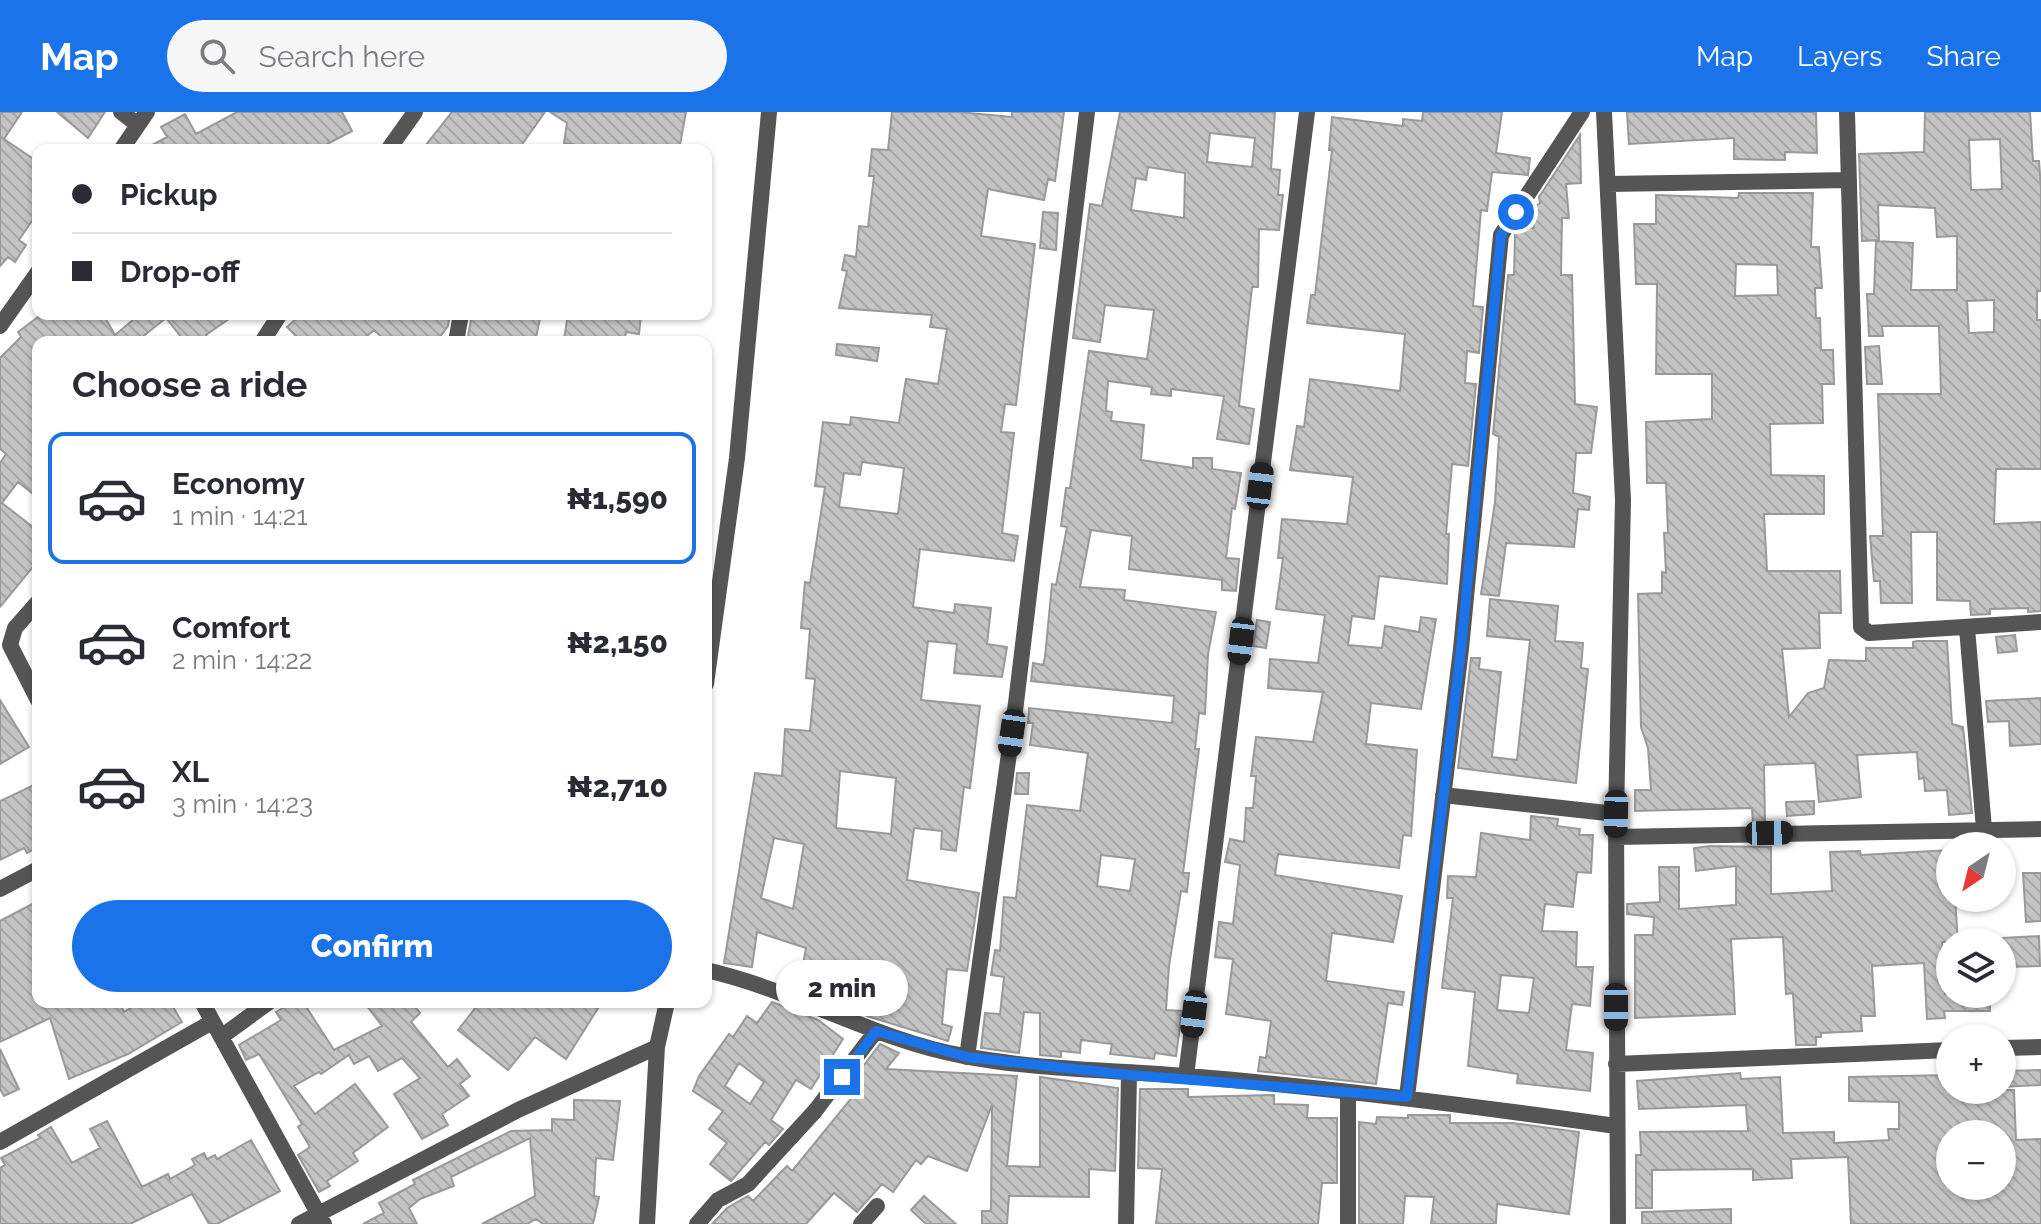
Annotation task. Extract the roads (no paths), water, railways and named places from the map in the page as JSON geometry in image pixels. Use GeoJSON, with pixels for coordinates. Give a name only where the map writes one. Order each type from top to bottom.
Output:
{"type":"FeatureCollection","features":[{"type":"Feature","properties":{"kind":"street"},"geometry":{"type":"LineString","coordinates":[[121,112],[142,119],[125,144]]}},
{"type":"Feature","properties":{"kind":"street"},"geometry":{"type":"LineString","coordinates":[[392,144],[415,112]]}},
{"type":"Feature","properties":{"kind":"street"},"geometry":{"type":"LineString","coordinates":[[712,640],[737,458],[769,112]]}},
{"type":"Feature","properties":{"kind":"street"},"geometry":{"type":"LineString","coordinates":[[967,1057],[1016,703],[1087,112]]}},
{"type":"Feature","properties":{"kind":"street"},"geometry":{"type":"LineString","coordinates":[[1186,1076],[1307,112]]}},
{"type":"Feature","properties":{"kind":"street"},"geometry":{"type":"LineString","coordinates":[[1407,1097],[1443,795],[1501,235],[1582,112]]}},
{"type":"Feature","properties":{"kind":"street"},"geometry":{"type":"LineString","coordinates":[[1604,112],[1623,500],[1616,814],[1618,1224]]}},
{"type":"Feature","properties":{"kind":"street"},"geometry":{"type":"LineString","coordinates":[[1847,112],[1859,621],[1869,633],[2041,622]]}},
{"type":"Feature","properties":{"kind":"street"},"geometry":{"type":"LineString","coordinates":[[1608,184],[1849,180]]}},
{"type":"Feature","properties":{"kind":"street"},"geometry":{"type":"LineString","coordinates":[[0,326],[32,281]]}},
{"type":"Feature","properties":{"kind":"street"},"geometry":{"type":"LineString","coordinates":[[32,609],[15,628],[10,645],[32,688]]}},
{"type":"Feature","properties":{"kind":"street"},"geometry":{"type":"LineString","coordinates":[[1967,628],[1984,829]]}},
{"type":"Feature","properties":{"kind":"street"},"geometry":{"type":"LineString","coordinates":[[1443,795],[1616,814]]}},
{"type":"Feature","properties":{"kind":"street"},"geometry":{"type":"LineString","coordinates":[[1616,837],[2041,829]]}},
{"type":"Feature","properties":{"kind":"street"},"geometry":{"type":"LineString","coordinates":[[0,889],[32,872]]}},
{"type":"Feature","properties":{"kind":"street"},"geometry":{"type":"LineString","coordinates":[[712,971],[749,980],[876,1031],[967,1057],[1129,1075],[1186,1076],[1348,1094],[1407,1097],[1616,1126]]}},
{"type":"Feature","properties":{"kind":"street"},"geometry":{"type":"LineString","coordinates":[[205,1008],[321,1219]]}},
{"type":"Feature","properties":{"kind":"street"},"geometry":{"type":"LineString","coordinates":[[0,1142],[257,1008]]}},
{"type":"Feature","properties":{"kind":"street"},"geometry":{"type":"LineString","coordinates":[[647,1224],[657,1047],[666,1008]]}},
{"type":"Feature","properties":{"kind":"street"},"geometry":{"type":"LineString","coordinates":[[697,1224],[718,1200],[748,1184],[815,1111],[876,1031]]}},
{"type":"Feature","properties":{"kind":"street"},"geometry":{"type":"LineString","coordinates":[[299,1224],[321,1219],[518,1110],[657,1047]]}},
{"type":"Feature","properties":{"kind":"street"},"geometry":{"type":"LineString","coordinates":[[2016,1048],[2041,1047]]}},
{"type":"Feature","properties":{"kind":"street"},"geometry":{"type":"LineString","coordinates":[[1616,1064],[1936,1051]]}},
{"type":"Feature","properties":{"kind":"street"},"geometry":{"type":"LineString","coordinates":[[1126,1224],[1129,1075]]}},
{"type":"Feature","properties":{"kind":"street"},"geometry":{"type":"LineString","coordinates":[[1348,1094],[1348,1224]]}},
{"type":"Feature","properties":{"kind":"street"},"geometry":{"type":"LineString","coordinates":[[861,1224],[877,1206]]}}]}
